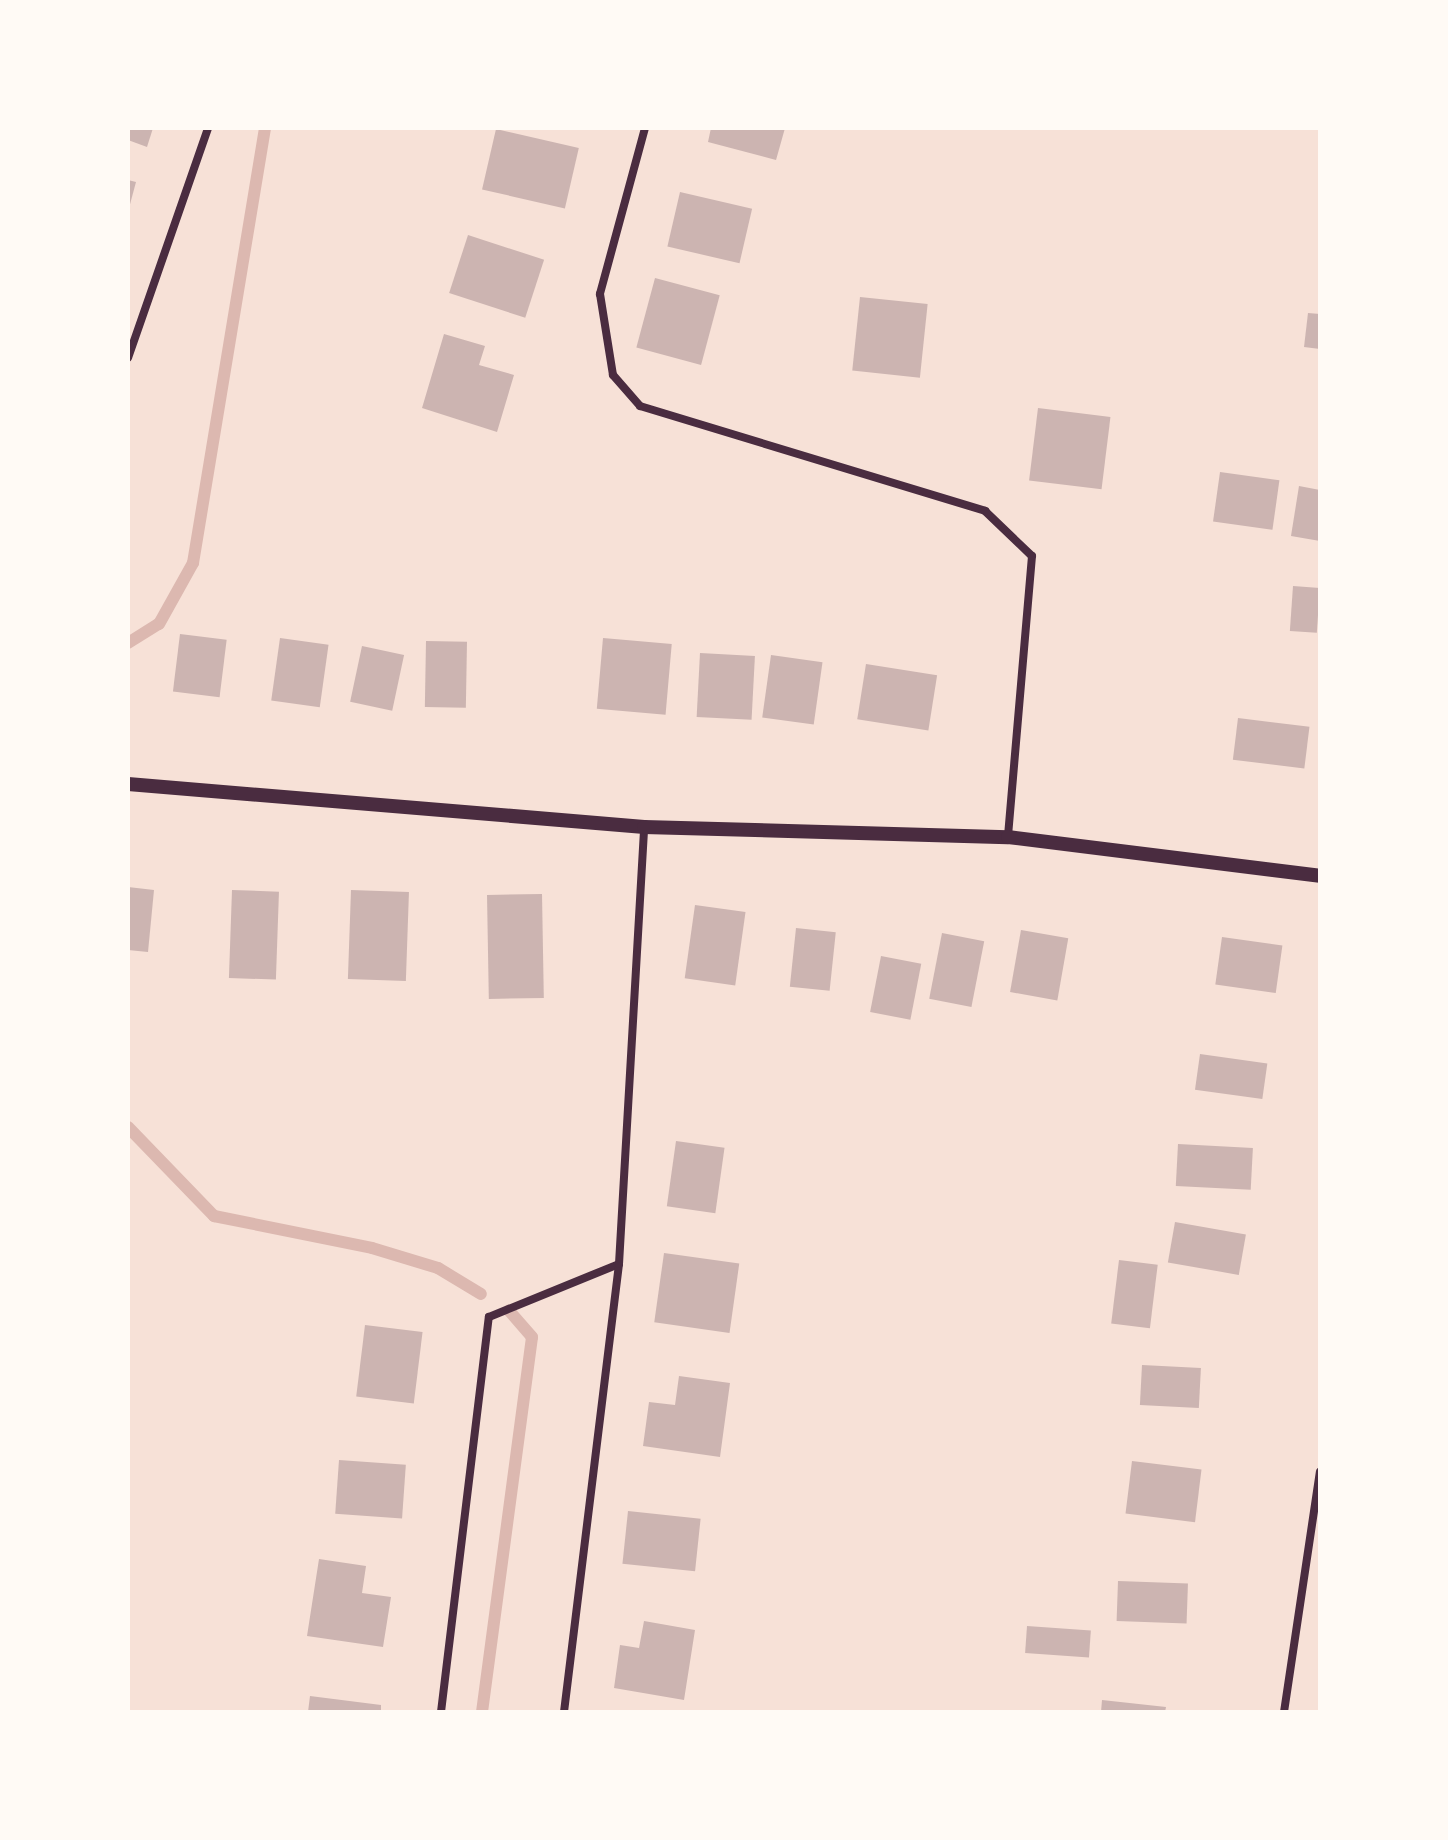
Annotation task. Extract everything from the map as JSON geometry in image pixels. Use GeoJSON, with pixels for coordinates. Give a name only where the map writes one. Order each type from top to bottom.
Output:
{"type":"FeatureCollection","features":[{"type":"Feature","properties":{"kind":"street"},"geometry":{"type":"LineString","coordinates":[[128,358],[208,128]]}},
{"type":"Feature","properties":{"kind":"street"},"geometry":{"type":"LineString","coordinates":[[645,128],[600,294],[613,375],[640,406],[985,511],[1032,556],[1008,837]]}},
{"type":"Feature","properties":{"kind":"street"},"geometry":{"type":"LineString","coordinates":[[128,784],[644,827],[1008,837],[1320,876]]}},
{"type":"Feature","properties":{"kind":"street"},"geometry":{"type":"LineString","coordinates":[[564,1712],[619,1264],[644,827]]}},
{"type":"Feature","properties":{"kind":"street"},"geometry":{"type":"LineString","coordinates":[[441,1712],[489,1317],[619,1264]]}},
{"type":"Feature","properties":{"kind":"street"},"geometry":{"type":"LineString","coordinates":[[1284,1712],[1320,1472]]}},
{"type":"Feature","properties":{"kind":"building"},"geometry":{"type":"Polygon","coordinates":[[[128,128],[153,128],[147,147],[128,140],[128,128]]]}},
{"type":"Feature","properties":{"kind":"building"},"geometry":{"type":"Polygon","coordinates":[[[711,128],[785,128],[776,160],[708,142],[711,128]]]}},
{"type":"Feature","properties":{"kind":"building"},"geometry":{"type":"Polygon","coordinates":[[[496,129],[579,148],[565,209],[482,189],[496,129]]]}},
{"type":"Feature","properties":{"kind":"building"},"geometry":{"type":"Polygon","coordinates":[[[128,180],[136,182],[129,208],[128,208],[128,180]]]}},
{"type":"Feature","properties":{"kind":"building"},"geometry":{"type":"Polygon","coordinates":[[[680,192],[752,209],[740,263],[667,247],[680,192]]]}},
{"type":"Feature","properties":{"kind":"building"},"geometry":{"type":"Polygon","coordinates":[[[468,235],[544,260],[525,318],[449,293],[468,235]]]}},
{"type":"Feature","properties":{"kind":"building"},"geometry":{"type":"Polygon","coordinates":[[[655,278],[720,295],[701,365],[636,348],[655,278]]]}},
{"type":"Feature","properties":{"kind":"building"},"geometry":{"type":"Polygon","coordinates":[[[860,297],[928,304],[920,378],[852,371],[860,297]]]}},
{"type":"Feature","properties":{"kind":"building"},"geometry":{"type":"Polygon","coordinates":[[[1308,313],[1320,314],[1320,349],[1304,347],[1308,313]]]}},
{"type":"Feature","properties":{"kind":"building"},"geometry":{"type":"Polygon","coordinates":[[[444,334],[485,346],[479,365],[514,375],[497,432],[422,408],[444,334]]]}},
{"type":"Feature","properties":{"kind":"building"},"geometry":{"type":"Polygon","coordinates":[[[1038,408],[1110,417],[1102,489],[1029,480],[1038,408]]]}},
{"type":"Feature","properties":{"kind":"building"},"geometry":{"type":"Polygon","coordinates":[[[1220,472],[1279,480],[1272,530],[1213,522],[1220,472]]]}},
{"type":"Feature","properties":{"kind":"building"},"geometry":{"type":"Polygon","coordinates":[[[1299,486],[1320,490],[1320,541],[1291,536],[1299,486]]]}},
{"type":"Feature","properties":{"kind":"building"},"geometry":{"type":"Polygon","coordinates":[[[1293,586],[1320,588],[1317,633],[1290,631],[1293,586]]]}},
{"type":"Feature","properties":{"kind":"building"},"geometry":{"type":"Polygon","coordinates":[[[180,634],[227,640],[220,697],[173,692],[180,634]]]}},
{"type":"Feature","properties":{"kind":"building"},"geometry":{"type":"Polygon","coordinates":[[[280,638],[329,645],[320,707],[271,700],[280,638]]]}},
{"type":"Feature","properties":{"kind":"building"},"geometry":{"type":"Polygon","coordinates":[[[603,638],[672,644],[666,715],[597,709],[603,638]]]}},
{"type":"Feature","properties":{"kind":"building"},"geometry":{"type":"Polygon","coordinates":[[[426,641],[467,642],[466,708],[425,707],[426,641]]]}},
{"type":"Feature","properties":{"kind":"building"},"geometry":{"type":"Polygon","coordinates":[[[362,646],[404,655],[392,711],[350,702],[362,646]]]}},
{"type":"Feature","properties":{"kind":"building"},"geometry":{"type":"Polygon","coordinates":[[[700,653],[755,656],[752,720],[697,717],[700,653]]]}},
{"type":"Feature","properties":{"kind":"building"},"geometry":{"type":"Polygon","coordinates":[[[771,655],[822,662],[814,725],[762,717],[771,655]]]}},
{"type":"Feature","properties":{"kind":"building"},"geometry":{"type":"Polygon","coordinates":[[[866,664],[937,675],[928,731],[857,719],[866,664]]]}},
{"type":"Feature","properties":{"kind":"building"},"geometry":{"type":"Polygon","coordinates":[[[1238,718],[1309,727],[1304,768],[1233,760],[1238,718]]]}},
{"type":"Feature","properties":{"kind":"building"},"geometry":{"type":"Polygon","coordinates":[[[128,887],[154,890],[148,952],[128,950],[128,887]]]}},
{"type":"Feature","properties":{"kind":"building"},"geometry":{"type":"Polygon","coordinates":[[[232,890],[279,892],[276,980],[229,978],[232,890]]]}},
{"type":"Feature","properties":{"kind":"building"},"geometry":{"type":"Polygon","coordinates":[[[351,890],[409,892],[406,981],[348,979],[351,890]]]}},
{"type":"Feature","properties":{"kind":"building"},"geometry":{"type":"Polygon","coordinates":[[[542,894],[544,998],[489,999],[487,895],[542,894]]]}},
{"type":"Feature","properties":{"kind":"building"},"geometry":{"type":"Polygon","coordinates":[[[695,905],[746,912],[735,985],[685,978],[695,905]]]}},
{"type":"Feature","properties":{"kind":"building"},"geometry":{"type":"Polygon","coordinates":[[[796,928],[836,932],[830,991],[790,987],[796,928]]]}},
{"type":"Feature","properties":{"kind":"building"},"geometry":{"type":"Polygon","coordinates":[[[1021,930],[1068,938],[1057,1000],[1010,992],[1021,930]]]}},
{"type":"Feature","properties":{"kind":"building"},"geometry":{"type":"Polygon","coordinates":[[[942,933],[984,941],[971,1007],[929,999],[942,933]]]}},
{"type":"Feature","properties":{"kind":"building"},"geometry":{"type":"Polygon","coordinates":[[[1222,937],[1282,945],[1276,993],[1215,985],[1222,937]]]}},
{"type":"Feature","properties":{"kind":"building"},"geometry":{"type":"Polygon","coordinates":[[[881,956],[921,964],[910,1020],[870,1012],[881,956]]]}},
{"type":"Feature","properties":{"kind":"building"},"geometry":{"type":"Polygon","coordinates":[[[1200,1054],[1267,1063],[1262,1099],[1195,1090],[1200,1054]]]}},
{"type":"Feature","properties":{"kind":"building"},"geometry":{"type":"Polygon","coordinates":[[[676,1141],[725,1148],[715,1213],[667,1206],[676,1141]]]}},
{"type":"Feature","properties":{"kind":"building"},"geometry":{"type":"Polygon","coordinates":[[[1178,1144],[1253,1148],[1251,1190],[1176,1186],[1178,1144]]]}},
{"type":"Feature","properties":{"kind":"building"},"geometry":{"type":"Polygon","coordinates":[[[1175,1222],[1246,1235],[1239,1275],[1168,1262],[1175,1222]]]}},
{"type":"Feature","properties":{"kind":"building"},"geometry":{"type":"Polygon","coordinates":[[[664,1253],[739,1264],[730,1333],[654,1322],[664,1253]]]}},
{"type":"Feature","properties":{"kind":"building"},"geometry":{"type":"Polygon","coordinates":[[[1119,1260],[1158,1265],[1150,1328],[1111,1324],[1119,1260]]]}},
{"type":"Feature","properties":{"kind":"building"},"geometry":{"type":"Polygon","coordinates":[[[365,1325],[423,1332],[414,1404],[356,1396],[365,1325]]]}},
{"type":"Feature","properties":{"kind":"building"},"geometry":{"type":"Polygon","coordinates":[[[1142,1365],[1201,1368],[1199,1408],[1140,1405],[1142,1365]]]}},
{"type":"Feature","properties":{"kind":"building"},"geometry":{"type":"Polygon","coordinates":[[[679,1376],[730,1383],[720,1457],[643,1446],[649,1402],[675,1405],[679,1376]]]}},
{"type":"Feature","properties":{"kind":"building"},"geometry":{"type":"Polygon","coordinates":[[[339,1460],[406,1465],[402,1519],[335,1514],[339,1460]]]}},
{"type":"Feature","properties":{"kind":"building"},"geometry":{"type":"Polygon","coordinates":[[[1132,1461],[1201,1470],[1195,1522],[1126,1514],[1132,1461]]]}},
{"type":"Feature","properties":{"kind":"building"},"geometry":{"type":"Polygon","coordinates":[[[628,1511],[701,1519],[695,1571],[622,1564],[628,1511]]]}},
{"type":"Feature","properties":{"kind":"building"},"geometry":{"type":"Polygon","coordinates":[[[319,1559],[366,1566],[362,1593],[391,1597],[383,1647],[307,1636],[319,1559]]]}},
{"type":"Feature","properties":{"kind":"building"},"geometry":{"type":"Polygon","coordinates":[[[1118,1581],[1188,1583],[1187,1623],[1117,1621],[1118,1581]]]}},
{"type":"Feature","properties":{"kind":"building"},"geometry":{"type":"Polygon","coordinates":[[[644,1621],[695,1630],[684,1700],[614,1688],[620,1645],[639,1648],[644,1621]]]}},
{"type":"Feature","properties":{"kind":"building"},"geometry":{"type":"Polygon","coordinates":[[[1027,1626],[1091,1630],[1089,1657],[1025,1653],[1027,1626]]]}},
{"type":"Feature","properties":{"kind":"building"},"geometry":{"type":"Polygon","coordinates":[[[310,1696],[381,1705],[381,1712],[308,1712],[310,1696]]]}},
{"type":"Feature","properties":{"kind":"building"},"geometry":{"type":"Polygon","coordinates":[[[1102,1700],[1166,1707],[1165,1712],[1101,1712],[1102,1700]]]}},
{"type":"Feature","properties":{"kind":"waterway"},"geometry":{"type":"LineString","coordinates":[[128,643],[159,624],[193,563],[265,128]]}},
{"type":"Feature","properties":{"kind":"waterway"},"geometry":{"type":"LineString","coordinates":[[128,1127],[214,1216],[372,1248],[438,1268],[481,1294]]}},
{"type":"Feature","properties":{"kind":"waterway"},"geometry":{"type":"LineString","coordinates":[[482,1712],[532,1337],[509,1311]]}}]}
